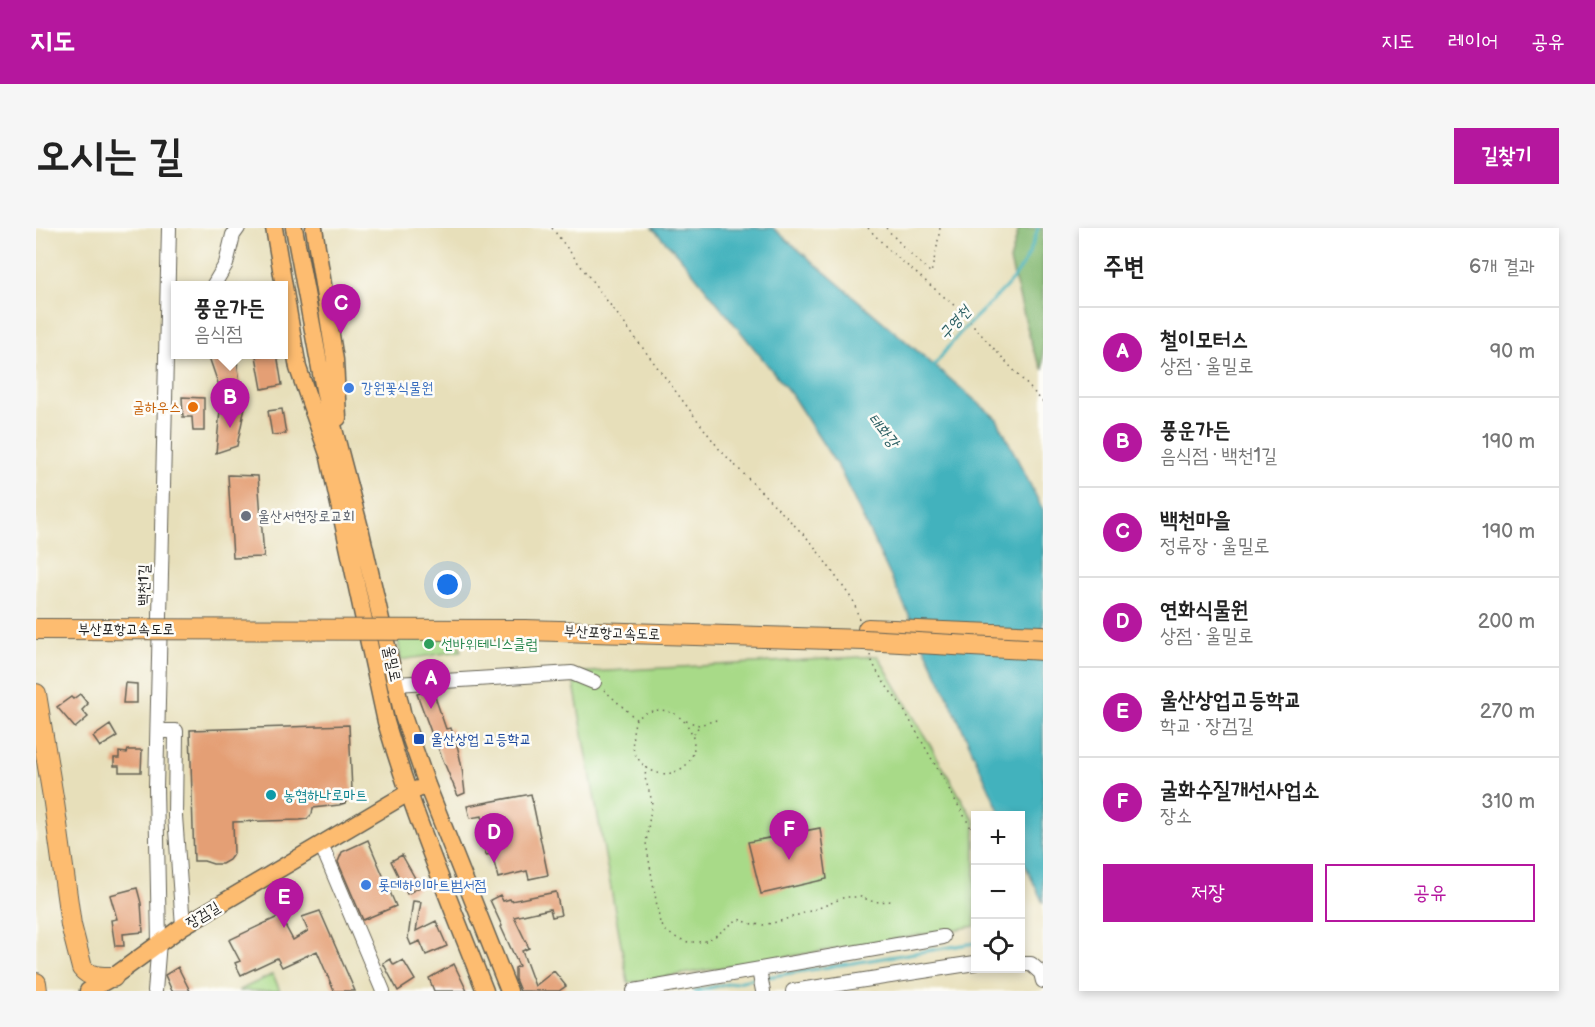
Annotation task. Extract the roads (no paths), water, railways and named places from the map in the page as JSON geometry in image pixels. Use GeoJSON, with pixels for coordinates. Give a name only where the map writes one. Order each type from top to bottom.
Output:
{"type":"FeatureCollection","features":[{"type":"Feature","properties":{"kind":"highway","name":"부산포항고속도로"},"geometry":{"type":"LineString","coordinates":[[36,618],[495,620],[770,625],[1043,636]]}},
{"type":"Feature","properties":{"kind":"highway","name":"부산포항고속도로"},"geometry":{"type":"LineString","coordinates":[[36,629],[525,630],[864,640],[1043,650]]}},
{"type":"Feature","properties":{"kind":"highway"},"geometry":{"type":"LineString","coordinates":[[36,642],[178,629]]}},
{"type":"Feature","properties":{"kind":"highway"},"geometry":{"type":"LineString","coordinates":[[36,694],[71,925],[82,968],[86,973],[108,984]]}},
{"type":"Feature","properties":{"kind":"highway"},"geometry":{"type":"LineString","coordinates":[[36,983],[36,991]]}},
{"type":"Feature","properties":{"kind":"main road"},"geometry":{"type":"LineString","coordinates":[[274,228],[283,281]]}},
{"type":"Feature","properties":{"kind":"main road","name":"울밀로"},"geometry":{"type":"LineString","coordinates":[[294,228],[377,685],[386,722],[408,793],[485,991]]}},
{"type":"Feature","properties":{"kind":"main road"},"geometry":{"type":"LineString","coordinates":[[314,228],[335,360],[335,456]]}},
{"type":"Feature","properties":{"kind":"main road"},"geometry":{"type":"LineString","coordinates":[[288,310],[298,368],[335,456]]}},
{"type":"Feature","properties":{"kind":"main road","name":"울밀로"},"geometry":{"type":"LineString","coordinates":[[335,456],[361,532],[404,716],[427,785],[509,991]]}},
{"type":"Feature","properties":{"kind":"main road","name":"장검길"},"geometry":{"type":"LineString","coordinates":[[88,991],[108,984],[159,942],[183,926],[408,793],[427,785]]}},
{"type":"Feature","properties":{"kind":"street","name":"백천1길"},"geometry":{"type":"LineString","coordinates":[[155,991],[159,942],[156,789],[171,308],[169,228]]}},
{"type":"Feature","properties":{"kind":"street"},"geometry":{"type":"LineString","coordinates":[[215,281],[226,264],[232,235],[238,228]]}},
{"type":"Feature","properties":{"kind":"street"},"geometry":{"type":"LineString","coordinates":[[396,684],[572,673],[594,682]]}},
{"type":"Feature","properties":{"kind":"street"},"geometry":{"type":"LineString","coordinates":[[158,731],[176,731],[175,816],[183,926]]}},
{"type":"Feature","properties":{"kind":"street"},"geometry":{"type":"LineString","coordinates":[[321,844],[383,991]]}},
{"type":"Feature","properties":{"kind":"street"},"geometry":{"type":"LineString","coordinates":[[634,991],[943,937]]}},
{"type":"Feature","properties":{"kind":"street"},"geometry":{"type":"LineString","coordinates":[[793,991],[971,964]]}},
{"type":"Feature","properties":{"kind":"street"},"geometry":{"type":"LineString","coordinates":[[1025,964],[1030,964],[1041,974],[1043,981]]}},
{"type":"Feature","properties":{"kind":"street"},"geometry":{"type":"LineString","coordinates":[[759,970],[763,991]]}},
{"type":"Feature","properties":{"kind":"water","name":"태화강"},"geometry":{"type":"Polygon","coordinates":[[[652,228],[773,228],[997,419],[1043,510],[1043,903],[1025,865],[1025,811],[999,811],[949,699],[840,470],[791,394],[677,253],[652,228]]]}},
{"type":"Feature","properties":{"kind":"waterway","name":"구영천"},"geometry":{"type":"LineString","coordinates":[[932,368],[961,332],[1017,274],[1032,246],[1038,228]]}},
{"type":"Feature","properties":{"kind":"waterway"},"geometry":{"type":"LineString","coordinates":[[767,977],[971,944]]}},
{"type":"Feature","properties":{"kind":"waterway"},"geometry":{"type":"LineString","coordinates":[[694,991],[752,979]]}},
{"type":"Feature","properties":{"kind":"place","name":"백천마을"},"geometry":{"type":"Point","coordinates":[341,334]}},
{"type":"Feature","properties":{"kind":"place","name":"강원꽃식물원"},"geometry":{"type":"Point","coordinates":[349,388]}},
{"type":"Feature","properties":{"kind":"place","name":"굴하우스"},"geometry":{"type":"Point","coordinates":[193,407]}},
{"type":"Feature","properties":{"kind":"place","name":"풍운가든"},"geometry":{"type":"Point","coordinates":[230,428]}},
{"type":"Feature","properties":{"kind":"place","name":"울산서현장로교회"},"geometry":{"type":"Point","coordinates":[246,516]}},
{"type":"Feature","properties":{"kind":"place","name":"선바위테니스클럽"},"geometry":{"type":"Point","coordinates":[429,644]}},
{"type":"Feature","properties":{"kind":"place","name":"철이모터스"},"geometry":{"type":"Point","coordinates":[431,709]}},
{"type":"Feature","properties":{"kind":"place","name":"울산상업 고등학교"},"geometry":{"type":"Point","coordinates":[419,739]}},
{"type":"Feature","properties":{"kind":"place","name":"농협하나로마트"},"geometry":{"type":"Point","coordinates":[271,795]}},
{"type":"Feature","properties":{"kind":"place","name":"굴화수질개선사업소"},"geometry":{"type":"Point","coordinates":[789,860]}},
{"type":"Feature","properties":{"kind":"place","name":"연화식물원"},"geometry":{"type":"Point","coordinates":[494,863]}},
{"type":"Feature","properties":{"kind":"place","name":"롯데하이마트범서점"},"geometry":{"type":"Point","coordinates":[366,885]}},
{"type":"Feature","properties":{"kind":"place","name":"울산상업고등학교"},"geometry":{"type":"Point","coordinates":[284,928]}}]}
